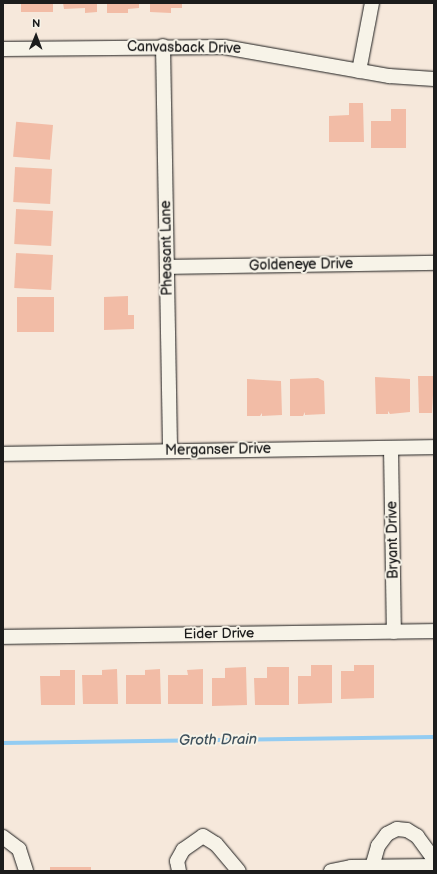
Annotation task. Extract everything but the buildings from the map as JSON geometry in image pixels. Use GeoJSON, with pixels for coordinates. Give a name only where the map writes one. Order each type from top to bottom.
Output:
{"type":"FeatureCollection","features":[{"type":"Feature","properties":{"kind":"street"},"geometry":{"type":"LineString","coordinates":[[359,71],[372,3]]}},
{"type":"Feature","properties":{"kind":"street","name":"Canvasback Drive"},"geometry":{"type":"LineString","coordinates":[[3,49],[163,46],[248,50],[359,71],[434,79]]}},
{"type":"Feature","properties":{"kind":"street","name":"Pheasant Lane"},"geometry":{"type":"LineString","coordinates":[[163,46],[170,451]]}},
{"type":"Feature","properties":{"kind":"street","name":"Goldeneye Drive"},"geometry":{"type":"LineString","coordinates":[[168,268],[434,263]]}},
{"type":"Feature","properties":{"kind":"street","name":"Merganser Drive"},"geometry":{"type":"LineString","coordinates":[[3,454],[434,447]]}},
{"type":"Feature","properties":{"kind":"street","name":"Bryant Drive"},"geometry":{"type":"LineString","coordinates":[[391,448],[394,632]]}},
{"type":"Feature","properties":{"kind":"street","name":"Eider Drive"},"geometry":{"type":"LineString","coordinates":[[3,637],[434,631]]}},
{"type":"Feature","properties":{"kind":"street"},"geometry":{"type":"LineString","coordinates":[[372,867],[378,846],[387,834],[396,829],[407,830],[417,836],[434,859]]}},
{"type":"Feature","properties":{"kind":"street"},"geometry":{"type":"LineString","coordinates":[[178,871],[177,861],[183,850],[202,836],[216,844],[238,871]]}},
{"type":"Feature","properties":{"kind":"street"},"geometry":{"type":"LineString","coordinates":[[8,840],[24,856],[26,871]]}},
{"type":"Feature","properties":{"kind":"street"},"geometry":{"type":"LineString","coordinates":[[331,871],[372,867],[434,866]]}},
{"type":"Feature","properties":{"kind":"waterway","name":"Groth Drain"},"geometry":{"type":"LineString","coordinates":[[3,743],[434,737]]}}]}
